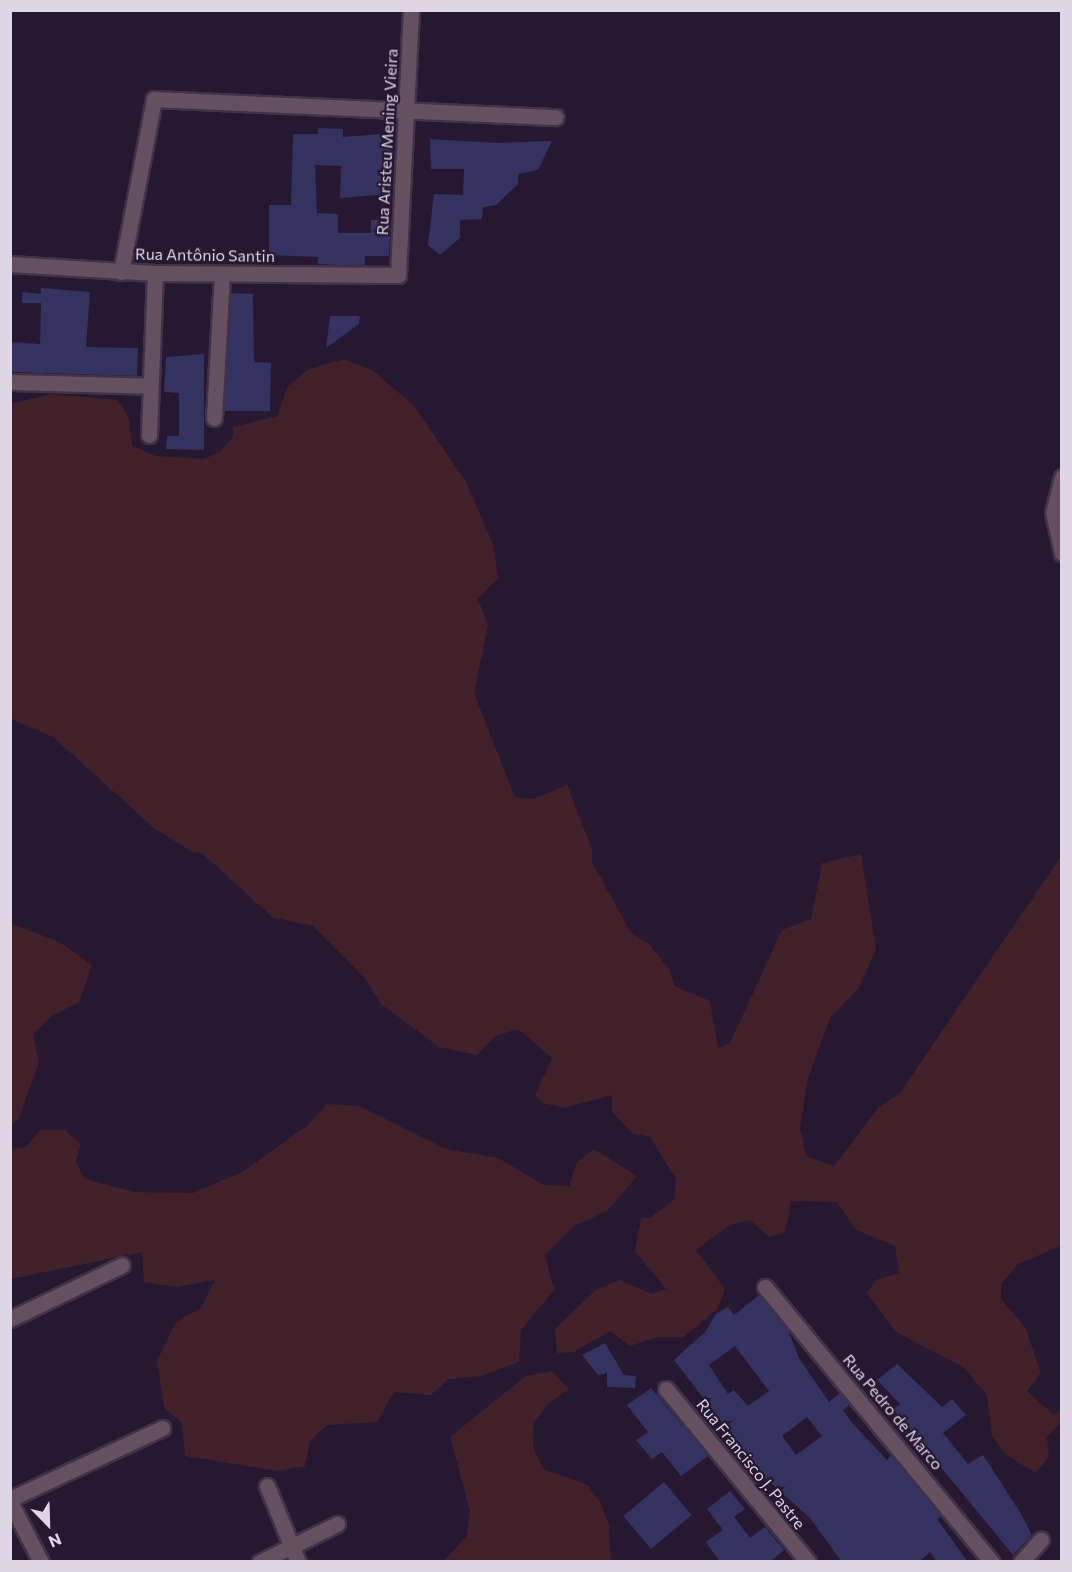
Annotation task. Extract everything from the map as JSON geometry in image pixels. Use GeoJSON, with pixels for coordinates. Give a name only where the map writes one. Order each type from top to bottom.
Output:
{"type":"FeatureCollection","features":[{"type":"Feature","properties":{"kind":"street","name":"Rua Aristeu Mening Vieira"},"geometry":{"type":"LineString","coordinates":[[398,275],[411,10]]}},
{"type":"Feature","properties":{"kind":"street"},"geometry":{"type":"LineString","coordinates":[[121,272],[154,99],[406,114],[556,117]]}},
{"type":"Feature","properties":{"kind":"street","name":"Rua Antônio Santin"},"geometry":{"type":"LineString","coordinates":[[10,264],[154,273],[398,275]]}},
{"type":"Feature","properties":{"kind":"street"},"geometry":{"type":"LineString","coordinates":[[149,435],[154,273]]}},
{"type":"Feature","properties":{"kind":"street"},"geometry":{"type":"LineString","coordinates":[[213,418],[222,274]]}},
{"type":"Feature","properties":{"kind":"street"},"geometry":{"type":"LineString","coordinates":[[10,382],[150,386]]}},
{"type":"Feature","properties":{"kind":"street"},"geometry":{"type":"LineString","coordinates":[[1062,477],[1053,512],[1062,553]]}},
{"type":"Feature","properties":{"kind":"street"},"geometry":{"type":"LineString","coordinates":[[10,1319],[122,1265]]}},
{"type":"Feature","properties":{"kind":"street","name":"Rua Pedro de Marco"},"geometry":{"type":"LineString","coordinates":[[765,1287],[992,1562]]}},
{"type":"Feature","properties":{"kind":"street","name":"Rua Francisco J. Pastre"},"geometry":{"type":"LineString","coordinates":[[666,1389],[808,1562]]}},
{"type":"Feature","properties":{"kind":"street"},"geometry":{"type":"LineString","coordinates":[[41,1562],[10,1500],[162,1428]]}},
{"type":"Feature","properties":{"kind":"street"},"geometry":{"type":"LineString","coordinates":[[267,1486],[298,1562]]}},
{"type":"Feature","properties":{"kind":"street"},"geometry":{"type":"LineString","coordinates":[[260,1562],[337,1524]]}},
{"type":"Feature","properties":{"kind":"street"},"geometry":{"type":"LineString","coordinates":[[1021,1562],[1041,1540]]}},
{"type":"Feature","properties":{"kind":"shaded area"},"geometry":{"type":"Polygon","coordinates":[[[344,359],[372,370],[413,405],[465,480],[493,544],[498,578],[478,599],[488,625],[474,693],[515,797],[533,799],[567,785],[592,849],[592,862],[631,933],[649,944],[670,970],[674,986],[710,1001],[718,1048],[730,1043],[782,930],[811,919],[822,863],[861,854],[876,950],[858,989],[830,1018],[808,1078],[800,1129],[806,1156],[834,1166],[879,1107],[900,1093],[1061,856],[1061,1246],[1018,1264],[1001,1284],[1001,1299],[1025,1327],[1041,1373],[1027,1391],[1054,1415],[1061,1410],[1061,1422],[1047,1437],[1049,1457],[1035,1473],[1005,1454],[992,1436],[987,1395],[963,1367],[896,1332],[867,1293],[876,1280],[899,1273],[895,1246],[856,1230],[837,1202],[791,1201],[785,1233],[769,1237],[750,1220],[729,1225],[696,1250],[725,1289],[717,1309],[684,1337],[657,1337],[630,1346],[610,1331],[574,1352],[557,1353],[555,1329],[597,1289],[620,1280],[652,1294],[666,1289],[635,1251],[641,1218],[650,1218],[674,1200],[676,1179],[650,1137],[632,1133],[612,1112],[612,1095],[564,1108],[543,1103],[535,1095],[552,1058],[518,1029],[495,1036],[477,1055],[439,1047],[381,1004],[367,981],[313,926],[272,917],[202,853],[192,852],[154,828],[53,737],[11,719],[11,404],[50,394],[118,400],[129,419],[132,446],[156,456],[204,459],[220,452],[233,437],[233,427],[277,416],[288,386],[309,369],[344,359]]]}},
{"type":"Feature","properties":{"kind":"shaded area"},"geometry":{"type":"Polygon","coordinates":[[[10,923],[59,942],[92,965],[79,1002],[50,1017],[33,1034],[39,1062],[19,1118],[11,1126],[10,923]]]}},
{"type":"Feature","properties":{"kind":"shaded area"},"geometry":{"type":"Polygon","coordinates":[[[327,1104],[359,1106],[446,1149],[498,1158],[544,1185],[569,1186],[577,1162],[594,1149],[637,1176],[607,1211],[574,1226],[545,1255],[554,1290],[521,1330],[519,1362],[481,1376],[448,1379],[431,1395],[394,1392],[377,1422],[327,1425],[310,1441],[305,1466],[277,1471],[185,1456],[182,1423],[164,1407],[157,1361],[176,1322],[201,1308],[215,1280],[176,1287],[144,1282],[142,1252],[11,1279],[11,1149],[26,1147],[40,1130],[65,1130],[81,1144],[76,1162],[85,1179],[134,1192],[193,1193],[242,1172],[308,1125],[327,1104]]]}},
{"type":"Feature","properties":{"kind":"shaded area"},"geometry":{"type":"Polygon","coordinates":[[[552,1371],[569,1389],[549,1403],[534,1422],[533,1447],[543,1469],[588,1485],[600,1502],[609,1525],[611,1561],[444,1561],[467,1535],[470,1511],[450,1437],[526,1376],[552,1371]]]}},
{"type":"Feature","properties":{"kind":"building"},"geometry":{"type":"Polygon","coordinates":[[[318,128],[343,129],[343,137],[381,134],[381,145],[392,145],[391,194],[340,198],[341,166],[315,165],[317,213],[338,214],[338,233],[371,233],[371,220],[391,220],[389,256],[365,256],[365,265],[338,265],[318,264],[318,257],[269,255],[269,205],[291,205],[293,134],[318,134],[318,128]]]}},
{"type":"Feature","properties":{"kind":"building"},"geometry":{"type":"Polygon","coordinates":[[[430,139],[497,143],[552,141],[538,170],[518,174],[518,184],[496,205],[483,207],[482,219],[460,220],[460,238],[440,255],[428,245],[434,194],[463,195],[464,169],[431,169],[430,139]]]}},
{"type":"Feature","properties":{"kind":"building"},"geometry":{"type":"Polygon","coordinates":[[[41,288],[90,292],[86,347],[138,348],[137,376],[10,372],[10,342],[40,344],[41,303],[22,303],[22,292],[41,294],[41,288]]]}},
{"type":"Feature","properties":{"kind":"building"},"geometry":{"type":"Polygon","coordinates":[[[231,293],[253,294],[254,362],[271,363],[270,411],[224,411],[231,293]]]}},
{"type":"Feature","properties":{"kind":"building"},"geometry":{"type":"Polygon","coordinates":[[[330,316],[360,316],[359,324],[326,348],[330,316]]]}},
{"type":"Feature","properties":{"kind":"building"},"geometry":{"type":"Polygon","coordinates":[[[204,354],[204,450],[166,449],[167,436],[179,436],[179,393],[164,392],[166,357],[204,354]]]}},
{"type":"Feature","properties":{"kind":"building"},"geometry":{"type":"Polygon","coordinates":[[[759,1295],[788,1330],[799,1358],[829,1402],[840,1393],[849,1405],[843,1410],[853,1424],[887,1460],[891,1456],[941,1516],[937,1519],[968,1562],[937,1562],[930,1552],[919,1562],[842,1562],[810,1518],[764,1477],[674,1360],[705,1332],[716,1314],[728,1307],[734,1315],[759,1295]],[[735,1346],[709,1365],[728,1394],[734,1390],[748,1406],[769,1391],[735,1346]],[[807,1417],[782,1436],[796,1455],[822,1436],[807,1417]]]}},
{"type":"Feature","properties":{"kind":"building"},"geometry":{"type":"Polygon","coordinates":[[[605,1343],[624,1375],[636,1376],[635,1388],[607,1387],[607,1373],[598,1375],[582,1355],[605,1343]]]}},
{"type":"Feature","properties":{"kind":"building"},"geometry":{"type":"Polygon","coordinates":[[[897,1364],[942,1407],[952,1399],[966,1415],[943,1433],[968,1464],[983,1455],[1020,1512],[1032,1535],[1013,1555],[893,1409],[900,1404],[877,1380],[897,1364]]]}},
{"type":"Feature","properties":{"kind":"building"},"geometry":{"type":"Polygon","coordinates":[[[651,1388],[708,1456],[681,1476],[662,1452],[652,1459],[636,1440],[648,1432],[627,1405],[651,1388]]]}},
{"type":"Feature","properties":{"kind":"building"},"geometry":{"type":"Polygon","coordinates":[[[664,1482],[692,1515],[651,1549],[623,1516],[664,1482]]]}},
{"type":"Feature","properties":{"kind":"building"},"geometry":{"type":"Polygon","coordinates":[[[730,1491],[745,1509],[734,1517],[750,1538],[765,1527],[784,1550],[769,1562],[720,1562],[706,1542],[723,1530],[707,1509],[730,1491]]]}}]}
